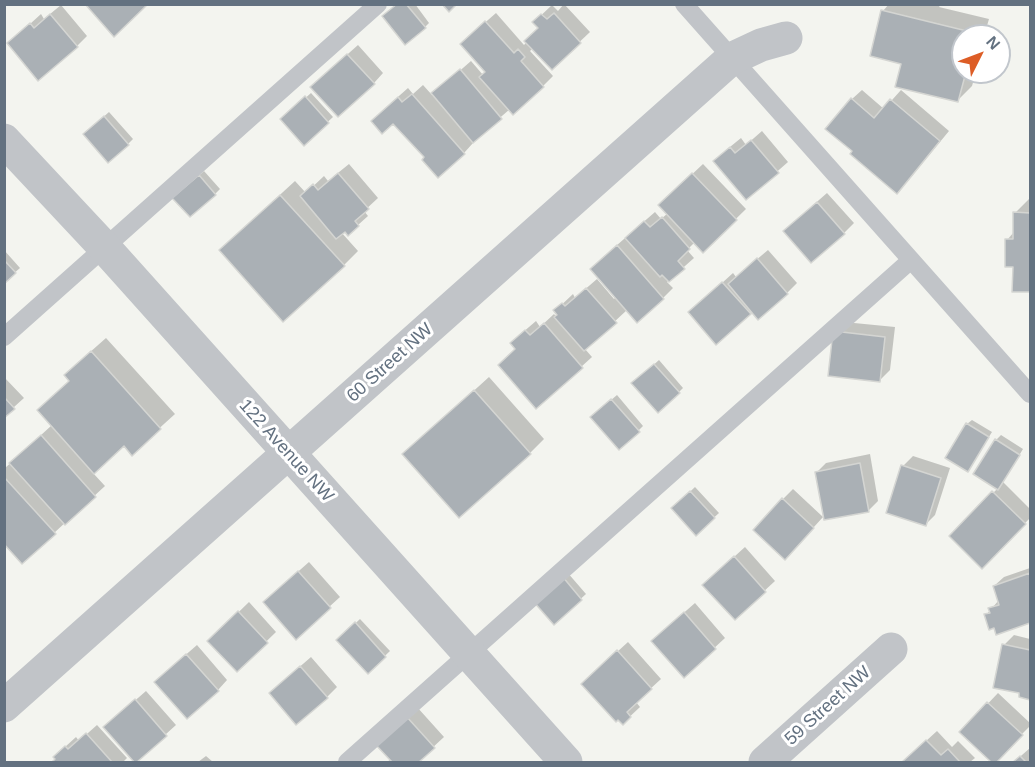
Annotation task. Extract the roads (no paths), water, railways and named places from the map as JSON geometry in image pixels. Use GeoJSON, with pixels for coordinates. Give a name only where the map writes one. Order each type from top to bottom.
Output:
{"type":"FeatureCollection","features":[{"type":"Feature","properties":{"kind":"street","name":"60 Street NW"},"geometry":{"type":"LineString","coordinates":[[4,706],[731,59],[761,45],[786,38]]}},
{"type":"Feature","properties":{"kind":"street","name":"122 Avenue NW"},"geometry":{"type":"LineString","coordinates":[[4,140],[105,248],[566,762]]}},
{"type":"Feature","properties":{"kind":"street","name":"59 Street NW"},"geometry":{"type":"LineString","coordinates":[[765,762],[891,649]]}},
{"type":"Feature","properties":{"kind":"lane"},"geometry":{"type":"LineString","coordinates":[[4,337],[378,4]]}},
{"type":"Feature","properties":{"kind":"lane"},"geometry":{"type":"LineString","coordinates":[[684,4],[1030,394]]}},
{"type":"Feature","properties":{"kind":"lane"},"geometry":{"type":"LineString","coordinates":[[347,762],[911,260]]}}]}
